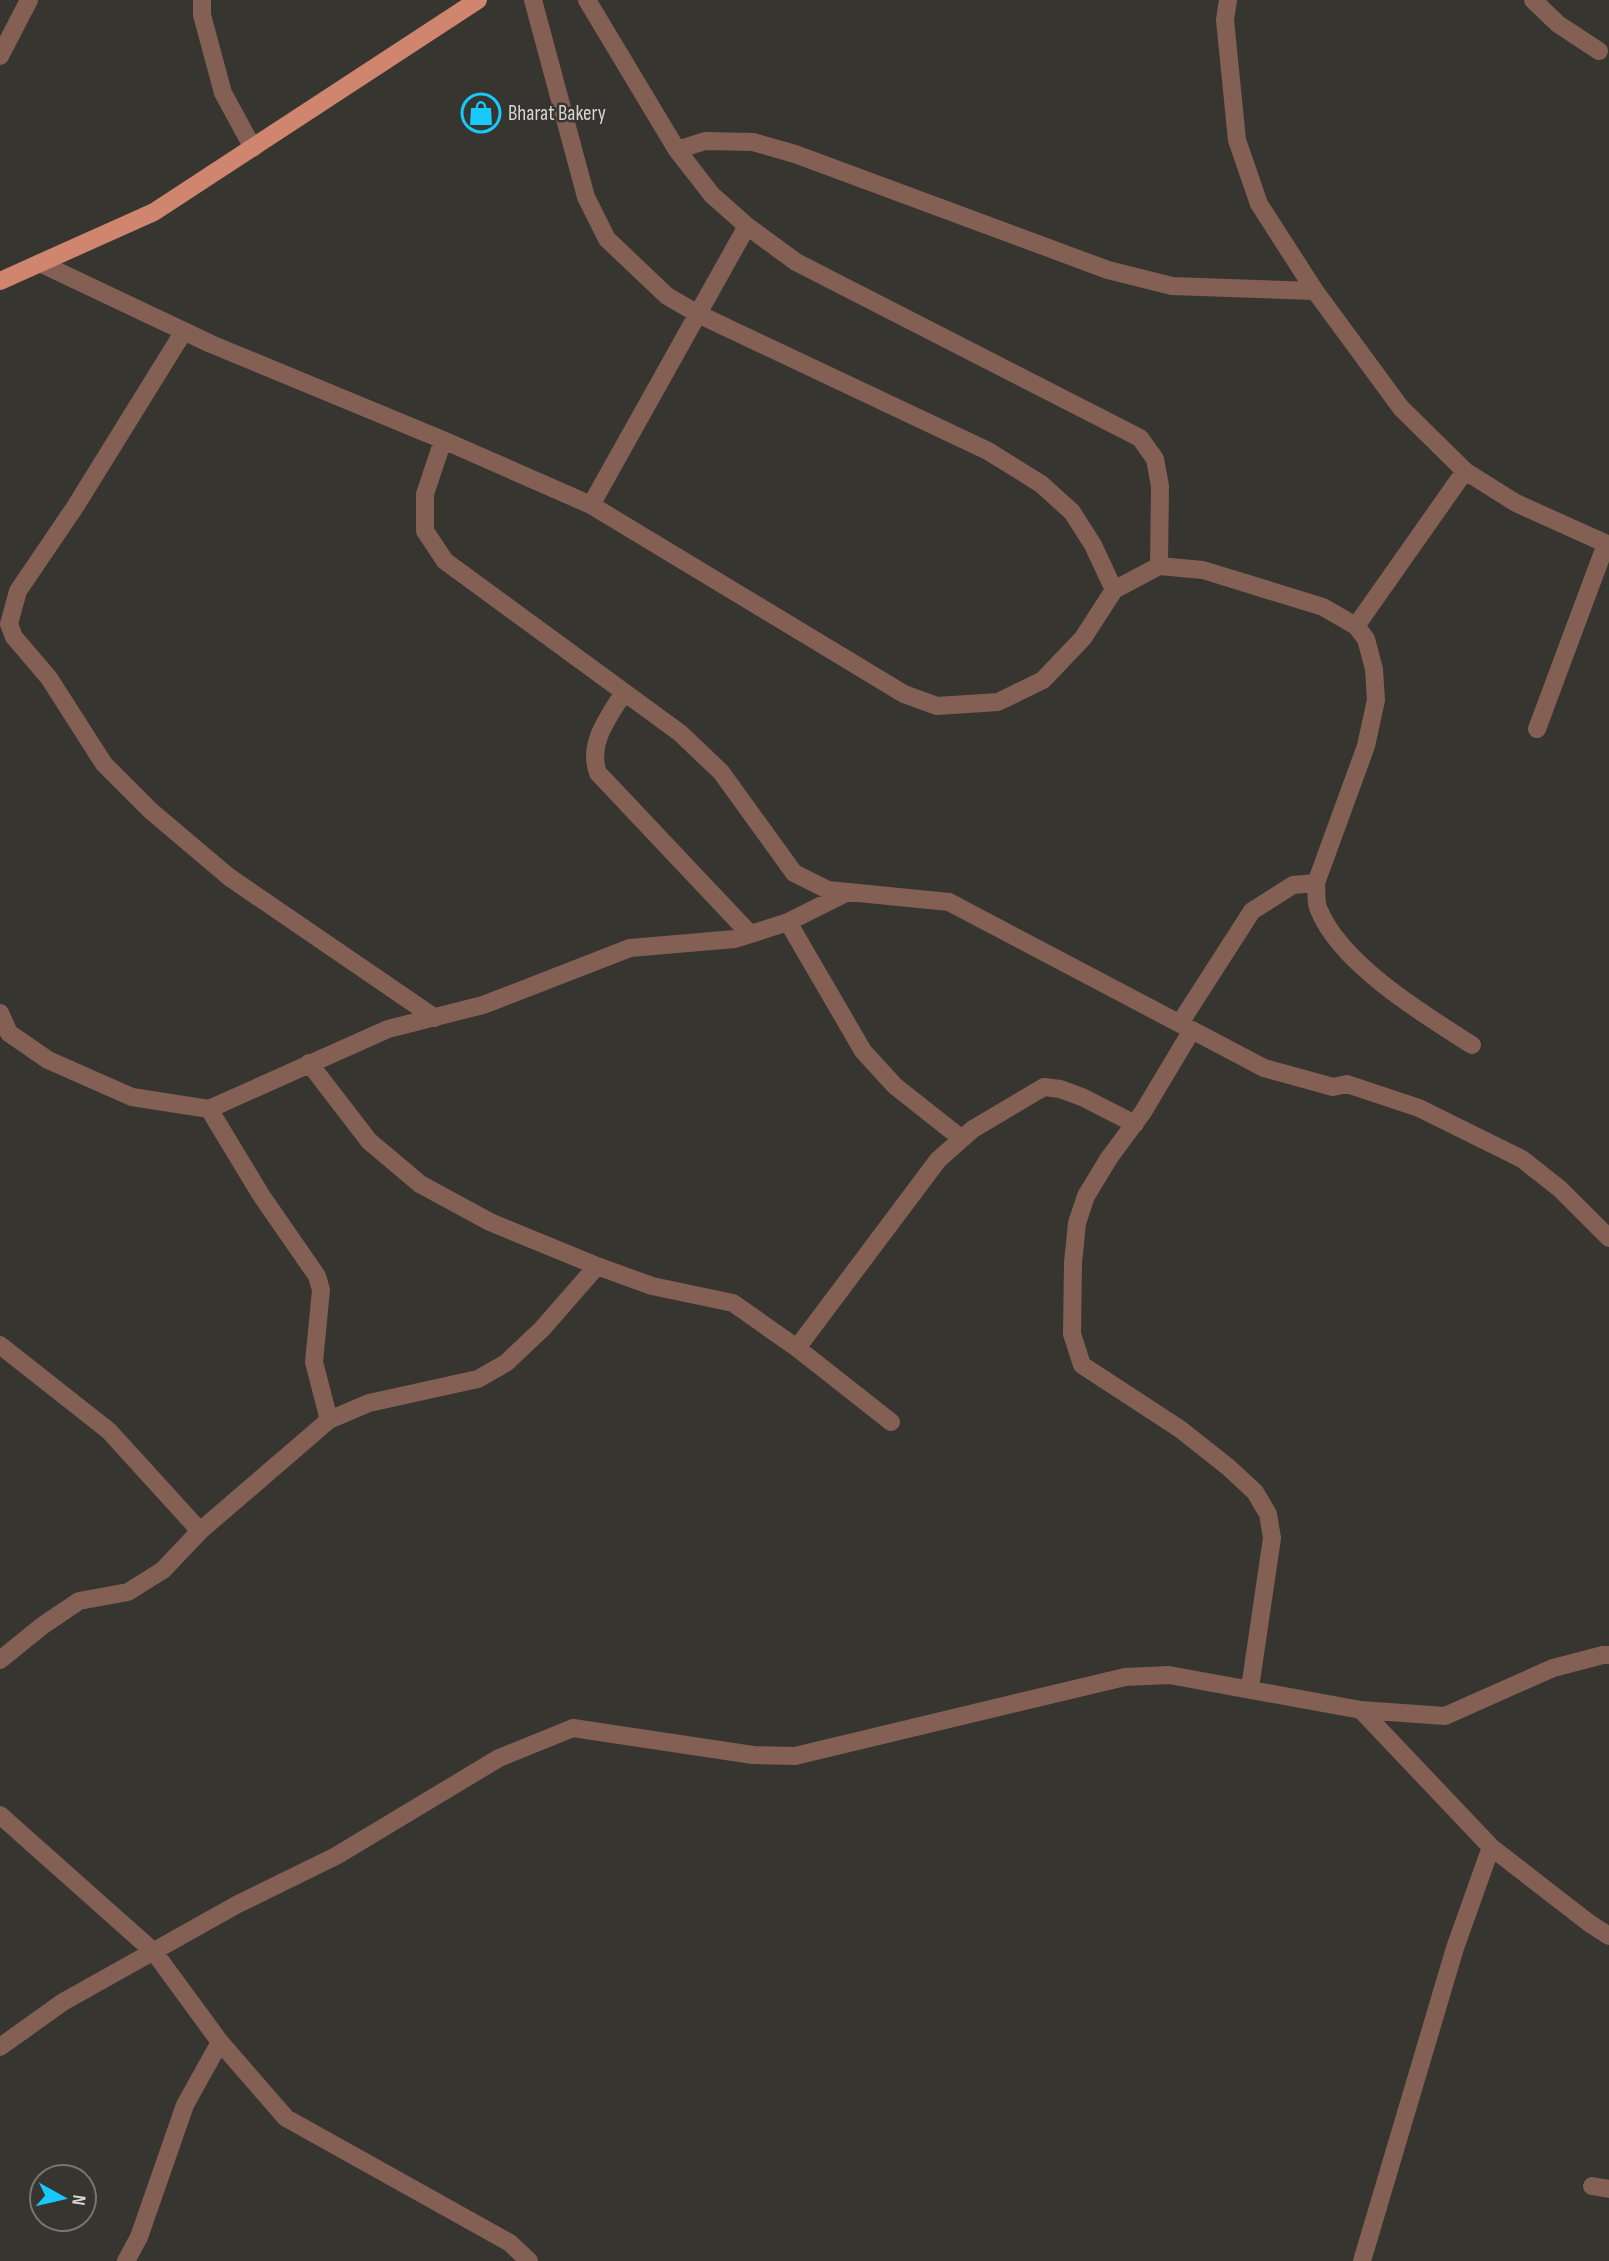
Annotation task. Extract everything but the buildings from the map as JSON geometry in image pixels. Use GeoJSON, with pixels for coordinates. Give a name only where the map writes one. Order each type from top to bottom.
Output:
{"type":"FeatureCollection","features":[{"type":"Feature","properties":{"kind":"main road"},"geometry":{"type":"LineString","coordinates":[[2,278],[153,212],[478,0]]}},
{"type":"Feature","properties":{"kind":"street"},"geometry":{"type":"LineString","coordinates":[[0,56],[29,0]]}},
{"type":"Feature","properties":{"kind":"street"},"geometry":{"type":"LineString","coordinates":[[202,0],[202,15],[223,93],[253,148]]}},
{"type":"Feature","properties":{"kind":"street"},"geometry":{"type":"LineString","coordinates":[[533,0],[586,197],[607,239],[667,296],[698,314],[988,451],[1041,484],[1072,512],[1093,545],[1114,590]]}},
{"type":"Feature","properties":{"kind":"street"},"geometry":{"type":"LineString","coordinates":[[587,0],[677,150],[712,195],[747,226],[796,262],[1140,438],[1155,459],[1160,486],[1160,566]]}},
{"type":"Feature","properties":{"kind":"street"},"geometry":{"type":"LineString","coordinates":[[1228,0],[1225,20],[1237,140],[1259,204],[1315,291],[1401,408],[1465,471],[1516,503],[1607,545],[1537,729]]}},
{"type":"Feature","properties":{"kind":"street"},"geometry":{"type":"LineString","coordinates":[[1533,0],[1558,24],[1599,51]]}},
{"type":"Feature","properties":{"kind":"street"},"geometry":{"type":"LineString","coordinates":[[677,150],[705,141],[752,142],[795,154],[1108,270],[1172,286],[1315,291]]}},
{"type":"Feature","properties":{"kind":"street"},"geometry":{"type":"LineString","coordinates":[[591,505],[747,226]]}},
{"type":"Feature","properties":{"kind":"street"},"geometry":{"type":"LineString","coordinates":[[40,263],[184,331],[591,505],[904,694],[937,706],[998,702],[1043,680],[1083,638],[1114,590],[1160,566],[1203,570],[1323,607],[1356,626],[1366,639],[1374,668],[1376,700],[1366,746],[1316,883],[1317,906],[1327,927],[1357,961],[1408,1004],[1472,1045]]}},
{"type":"Feature","properties":{"kind":"street"},"geometry":{"type":"LineString","coordinates":[[14,636],[9,624],[18,590],[75,507],[184,331]]}},
{"type":"Feature","properties":{"kind":"street"},"geometry":{"type":"LineString","coordinates":[[443,440],[425,494],[425,531],[444,561],[680,733],[721,772],[794,873],[828,890],[949,902],[1264,1068],[1333,1087],[1348,1084],[1419,1108],[1522,1158],[1560,1189],[1609,1238]]}},
{"type":"Feature","properties":{"kind":"street"},"geometry":{"type":"LineString","coordinates":[[1356,626],[1465,471]]}},
{"type":"Feature","properties":{"kind":"street"},"geometry":{"type":"LineString","coordinates":[[0,622],[49,678],[104,764],[151,811],[229,877],[435,1018]]}},
{"type":"Feature","properties":{"kind":"street"},"geometry":{"type":"LineString","coordinates":[[624,692],[597,737],[594,761],[598,773],[750,934]]}},
{"type":"Feature","properties":{"kind":"street"},"geometry":{"type":"LineString","coordinates":[[1250,1688],[1272,1538],[1268,1514],[1255,1492],[1228,1467],[1180,1430],[1082,1365],[1072,1334],[1073,1263],[1077,1223],[1086,1196],[1109,1158],[1135,1124],[1252,911],[1293,885],[1316,883]]}},
{"type":"Feature","properties":{"kind":"street"},"geometry":{"type":"LineString","coordinates":[[0,1013],[9,1033],[48,1060],[132,1097],[209,1109],[388,1029],[484,1005],[630,948],[735,939],[788,922],[849,892]]}},
{"type":"Feature","properties":{"kind":"street"},"geometry":{"type":"LineString","coordinates":[[788,922],[863,1051],[895,1086],[962,1139]]}},
{"type":"Feature","properties":{"kind":"street"},"geometry":{"type":"LineString","coordinates":[[309,1063],[369,1141],[419,1184],[490,1222],[597,1266],[652,1286],[733,1303],[797,1348],[891,1422]]}},
{"type":"Feature","properties":{"kind":"street"},"geometry":{"type":"LineString","coordinates":[[797,1348],[938,1160],[973,1129],[1044,1087],[1060,1089],[1082,1097],[1135,1124]]}},
{"type":"Feature","properties":{"kind":"street"},"geometry":{"type":"LineString","coordinates":[[209,1109],[261,1195],[317,1276],[321,1290],[314,1362],[329,1420]]}},
{"type":"Feature","properties":{"kind":"street"},"geometry":{"type":"LineString","coordinates":[[0,1660],[42,1626],[79,1601],[128,1592],[163,1570],[200,1531],[329,1420],[369,1403],[478,1379],[506,1363],[542,1329],[597,1266]]}},
{"type":"Feature","properties":{"kind":"street"},"geometry":{"type":"LineString","coordinates":[[0,1345],[109,1431],[200,1531]]}},
{"type":"Feature","properties":{"kind":"street"},"geometry":{"type":"LineString","coordinates":[[0,2048],[62,2003],[238,1904],[336,1856],[499,1758],[573,1728],[753,1755],[795,1756],[1125,1677],[1169,1675],[1361,1710],[1445,1716],[1553,1668],[1609,1655]]}},
{"type":"Feature","properties":{"kind":"street"},"geometry":{"type":"LineString","coordinates":[[1361,1710],[1491,1847],[1609,1936]]}},
{"type":"Feature","properties":{"kind":"street"},"geometry":{"type":"LineString","coordinates":[[0,1815],[154,1952],[220,2042],[286,2118],[510,2244],[526,2260]]}},
{"type":"Feature","properties":{"kind":"street"},"geometry":{"type":"LineString","coordinates":[[1362,2261],[1455,1948],[1491,1847]]}},
{"type":"Feature","properties":{"kind":"street"},"geometry":{"type":"LineString","coordinates":[[126,2261],[139,2237],[185,2105],[220,2042]]}},
{"type":"Feature","properties":{"kind":"place","name":"Bharat Bakery"},"geometry":{"type":"Point","coordinates":[481,113]}}]}
